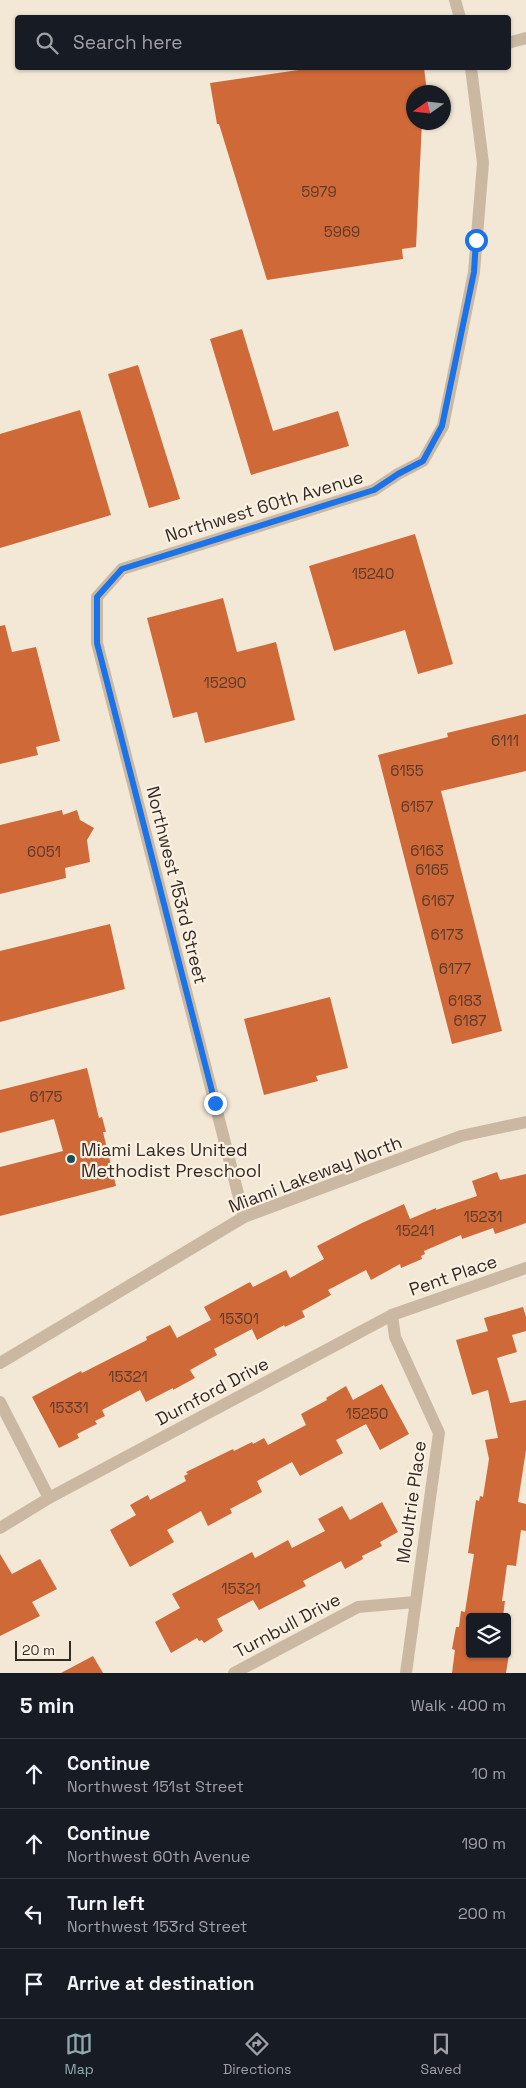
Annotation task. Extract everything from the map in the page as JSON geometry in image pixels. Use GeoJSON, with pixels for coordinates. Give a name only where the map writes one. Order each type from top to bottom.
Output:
{"type":"FeatureCollection","features":[{"type":"Feature","properties":{"kind":"street"},"geometry":{"type":"LineString","coordinates":[[455,0],[459,15]]}},
{"type":"Feature","properties":{"kind":"street"},"geometry":{"type":"LineString","coordinates":[[511,41],[526,38]]}},
{"type":"Feature","properties":{"kind":"street","name":"Northwest 60th Avenue"},"geometry":{"type":"LineString","coordinates":[[122,569],[374,490],[398,474],[423,461],[442,426],[474,272],[483,163],[471,70]]}},
{"type":"Feature","properties":{"kind":"street","name":"Northwest 153rd Street"},"geometry":{"type":"LineString","coordinates":[[122,569],[97,597],[97,643],[244,1217]]}},
{"type":"Feature","properties":{"kind":"street","name":"Miami Lakeway North"},"geometry":{"type":"LineString","coordinates":[[0,1363],[244,1217],[461,1136],[526,1122]]}},
{"type":"Feature","properties":{"kind":"street","name":"Pent Place"},"geometry":{"type":"LineString","coordinates":[[392,1315],[526,1268]]}},
{"type":"Feature","properties":{"kind":"street","name":"Durnford Drive"},"geometry":{"type":"LineString","coordinates":[[0,1528],[49,1498],[392,1315]]}},
{"type":"Feature","properties":{"kind":"street","name":"Moultrie Place"},"geometry":{"type":"LineString","coordinates":[[392,1315],[395,1337],[438,1433],[406,1673]]}},
{"type":"Feature","properties":{"kind":"street"},"geometry":{"type":"LineString","coordinates":[[0,1402],[49,1498]]}},
{"type":"Feature","properties":{"kind":"street","name":"Turnbull Drive"},"geometry":{"type":"LineString","coordinates":[[234,1673],[358,1607],[415,1602]]}},
{"type":"Feature","properties":{"kind":"building"},"geometry":{"type":"Polygon","coordinates":[[[298,70],[424,70],[426,85],[406,85],[406,130],[422,130],[416,247],[402,249],[403,259],[267,280],[219,124],[217,124],[210,83],[298,70]]]}},
{"type":"Feature","properties":{"kind":"building"},"geometry":{"type":"Polygon","coordinates":[[[242,329],[273,431],[338,411],[349,446],[251,475],[210,339],[242,329]]]}},
{"type":"Feature","properties":{"kind":"building"},"geometry":{"type":"Polygon","coordinates":[[[138,365],[180,499],[149,508],[108,374],[138,365]]]}},
{"type":"Feature","properties":{"kind":"building"},"geometry":{"type":"Polygon","coordinates":[[[80,410],[111,515],[0,548],[0,434],[80,410]]]}},
{"type":"Feature","properties":{"kind":"building"},"geometry":{"type":"Polygon","coordinates":[[[415,534],[453,664],[418,674],[405,630],[334,651],[309,566],[415,534]]]}},
{"type":"Feature","properties":{"kind":"building"},"geometry":{"type":"Polygon","coordinates":[[[223,598],[237,652],[276,642],[295,720],[205,743],[197,712],[173,718],[147,618],[223,598]]]}},
{"type":"Feature","properties":{"kind":"building"},"geometry":{"type":"Polygon","coordinates":[[[5,625],[12,652],[36,647],[60,741],[36,747],[38,755],[0,764],[0,626],[5,625]]]}},
{"type":"Feature","properties":{"kind":"building"},"geometry":{"type":"Polygon","coordinates":[[[526,714],[526,771],[441,791],[502,1031],[452,1044],[378,755],[448,737],[447,733],[526,714]]]}},
{"type":"Feature","properties":{"kind":"building"},"geometry":{"type":"Polygon","coordinates":[[[62,810],[63,815],[77,810],[80,820],[94,828],[87,840],[90,862],[65,868],[66,878],[0,894],[0,825],[62,810]]]}},
{"type":"Feature","properties":{"kind":"building"},"geometry":{"type":"Polygon","coordinates":[[[110,924],[125,989],[0,1022],[0,951],[110,924]]]}},
{"type":"Feature","properties":{"kind":"building"},"geometry":{"type":"Polygon","coordinates":[[[330,997],[348,1068],[316,1076],[318,1081],[264,1095],[244,1019],[330,997]]]}},
{"type":"Feature","properties":{"kind":"building"},"geometry":{"type":"Polygon","coordinates":[[[87,1068],[99,1118],[102,1117],[106,1132],[103,1132],[116,1186],[0,1216],[0,1167],[63,1151],[54,1119],[0,1133],[0,1090],[87,1068]]]}},
{"type":"Feature","properties":{"kind":"building"},"geometry":{"type":"Polygon","coordinates":[[[497,1172],[500,1180],[526,1174],[526,1223],[495,1234],[493,1228],[462,1239],[461,1235],[424,1251],[425,1254],[421,1256],[422,1259],[401,1268],[400,1264],[371,1280],[366,1270],[328,1290],[331,1295],[302,1311],[305,1317],[285,1327],[284,1325],[257,1340],[252,1329],[214,1349],[217,1355],[190,1370],[195,1378],[173,1390],[173,1388],[146,1402],[140,1390],[102,1410],[105,1416],[95,1421],[97,1424],[77,1434],[79,1438],[59,1448],[32,1397],[81,1371],[82,1373],[147,1340],[146,1337],[170,1325],[177,1338],[211,1320],[204,1307],[250,1282],[253,1287],[286,1270],[290,1278],[324,1259],[317,1246],[404,1204],[410,1219],[436,1208],[436,1210],[477,1196],[472,1181],[497,1172]]]}},
{"type":"Feature","properties":{"kind":"building"},"geometry":{"type":"Polygon","coordinates":[[[523,1307],[526,1317],[526,1331],[512,1335],[517,1352],[497,1358],[510,1403],[526,1400],[526,1450],[518,1502],[526,1504],[526,1531],[521,1530],[516,1566],[507,1565],[502,1601],[505,1601],[504,1613],[466,1613],[466,1658],[508,1658],[506,1673],[452,1673],[455,1650],[452,1649],[456,1627],[459,1627],[461,1611],[465,1612],[474,1554],[468,1553],[476,1500],[479,1501],[480,1496],[483,1497],[489,1459],[485,1440],[498,1438],[488,1390],[472,1395],[456,1340],[488,1331],[484,1318],[523,1307]]]}},
{"type":"Feature","properties":{"kind":"building"},"geometry":{"type":"Polygon","coordinates":[[[382,1384],[409,1434],[380,1450],[366,1424],[336,1440],[343,1453],[300,1476],[292,1462],[257,1481],[262,1492],[230,1509],[232,1513],[208,1526],[201,1511],[167,1530],[174,1542],[130,1567],[110,1530],[136,1515],[130,1505],[148,1495],[150,1500],[186,1481],[184,1476],[188,1474],[186,1472],[233,1449],[234,1451],[264,1438],[268,1445],[306,1425],[301,1414],[327,1400],[326,1398],[346,1386],[353,1400],[382,1384]]]}},
{"type":"Feature","properties":{"kind":"building"},"geometry":{"type":"Polygon","coordinates":[[[382,1502],[398,1532],[380,1542],[382,1546],[362,1556],[363,1559],[345,1569],[341,1561],[303,1581],[306,1586],[259,1610],[253,1600],[217,1619],[223,1631],[204,1643],[197,1638],[171,1653],[155,1622],[180,1608],[172,1594],[252,1552],[255,1558],[288,1540],[292,1548],[325,1531],[318,1519],[342,1506],[350,1520],[382,1502]]]}},
{"type":"Feature","properties":{"kind":"building"},"geometry":{"type":"Polygon","coordinates":[[[0,1554],[12,1574],[40,1559],[57,1589],[32,1602],[40,1616],[0,1636],[0,1554]]]}},
{"type":"Feature","properties":{"kind":"building"},"geometry":{"type":"Polygon","coordinates":[[[93,1656],[103,1673],[61,1673],[93,1656]]]}},
{"type":"Feature","properties":{"kind":"place","name":"Miami Lakes United Methodist Preschool"},"geometry":{"type":"Point","coordinates":[71,1159]}},
{"type":"Feature","properties":{"kind":"route"},"geometry":{"type":"LineString","coordinates":[[215,1103],[97,643],[97,597],[122,569],[374,490],[398,474],[423,461],[442,426],[474,272],[476,240]]}}]}
